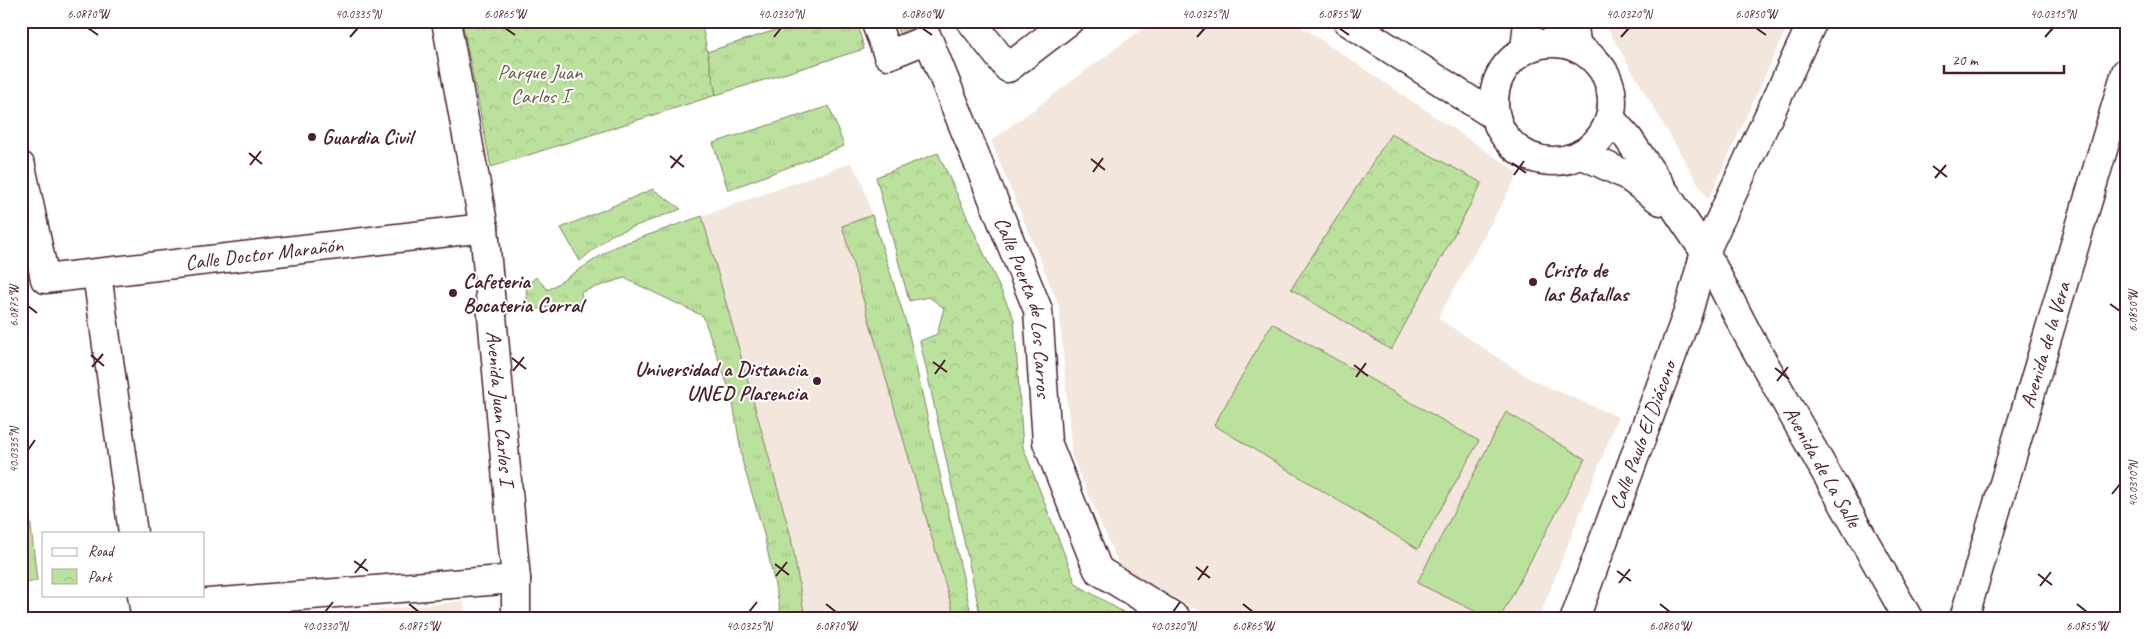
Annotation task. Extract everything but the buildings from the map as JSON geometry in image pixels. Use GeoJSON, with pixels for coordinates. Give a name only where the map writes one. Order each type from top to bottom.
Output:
{"type":"FeatureCollection","features":[{"type":"Feature","properties":{"kind":"street","name":"Avenida Juan Carlos I"},"geometry":{"type":"LineString","coordinates":[[446,21],[484,228],[516,580],[516,618]]}},
{"type":"Feature","properties":{"kind":"street","name":"Calle Puerta de Los Carros"},"geometry":{"type":"LineString","coordinates":[[875,21],[888,55],[928,39],[965,130],[1038,310],[1047,442],[1098,570],[1176,618]]}},
{"type":"Feature","properties":{"kind":"street"},"geometry":{"type":"LineString","coordinates":[[972,21],[1008,68],[1069,21]]}},
{"type":"Feature","properties":{"kind":"street"},"geometry":{"type":"LineString","coordinates":[[1347,21],[1496,117]]}},
{"type":"Feature","properties":{"kind":"street"},"geometry":{"type":"LineString","coordinates":[[1525,50],[1528,21]]}},
{"type":"Feature","properties":{"kind":"street"},"geometry":{"type":"LineString","coordinates":[[1573,21],[1577,48]]}},
{"type":"Feature","properties":{"kind":"street","name":"Calle Paulo El Diácono"},"geometry":{"type":"LineString","coordinates":[[1576,618],[1688,312],[1705,252],[1813,21]]}},
{"type":"Feature","properties":{"kind":"street"},"geometry":{"type":"LineString","coordinates":[[1560,43],[1577,48],[1592,57],[1603,70],[1610,85],[1612,102],[1610,118],[1603,133],[1581,154],[1564,160],[1547,161],[1530,157],[1514,147],[1503,134],[1496,117],[1494,98],[1499,79],[1510,62],[1525,50],[1542,44],[1560,43]]}},
{"type":"Feature","properties":{"kind":"street","name":"Avenida de la Vera"},"geometry":{"type":"LineString","coordinates":[[1964,618],[2126,72]]}},
{"type":"Feature","properties":{"kind":"street","name":"Avenida de La Salle"},"geometry":{"type":"LineString","coordinates":[[1610,118],[1628,138],[1676,212],[1705,252],[1748,335],[1908,618]]}},
{"type":"Feature","properties":{"kind":"street","name":"Avenida de La Salle"},"geometry":{"type":"LineString","coordinates":[[1581,154],[1626,175],[1676,212]]}},
{"type":"Feature","properties":{"kind":"street","name":"Calle Doctor Marañón"},"geometry":{"type":"LineString","coordinates":[[21,166],[44,279],[484,228]]}},
{"type":"Feature","properties":{"kind":"street"},"geometry":{"type":"LineString","coordinates":[[97,274],[133,532]]}},
{"type":"Feature","properties":{"kind":"street"},"geometry":{"type":"LineString","coordinates":[[143,602],[516,580]]}},
{"type":"Feature","properties":{"kind":"shaded area"},"geometry":{"type":"Polygon","coordinates":[[[1153,21],[1293,21],[1519,173],[1438,318],[1532,380],[1618,417],[1539,618],[1211,618],[1120,567],[1072,457],[1059,306],[991,141],[1153,21]]]}},
{"type":"Feature","properties":{"kind":"shaded area"},"geometry":{"type":"Polygon","coordinates":[[[1603,21],[1790,21],[1708,200],[1603,21]]]}},
{"type":"Feature","properties":{"kind":"shaded area","name":"Universidad a Distancia UNED Plasencia"},"geometry":{"type":"Polygon","coordinates":[[[851,163],[862,182],[872,215],[842,226],[955,618],[805,618],[791,537],[702,216],[851,163]]]}},
{"type":"Feature","properties":{"kind":"shaded area"},"geometry":{"type":"Polygon","coordinates":[[[464,601],[464,618],[310,618],[464,601]]]}},
{"type":"Feature","properties":{"kind":"green space","name":"Parque Juan Carlos I"},"geometry":{"type":"Polygon","coordinates":[[[462,21],[701,21],[716,95],[491,167],[462,21]]]}},
{"type":"Feature","properties":{"kind":"green space"},"geometry":{"type":"Polygon","coordinates":[[[804,21],[857,21],[864,49],[716,95],[707,52],[804,21]]]}},
{"type":"Feature","properties":{"kind":"green space"},"geometry":{"type":"Polygon","coordinates":[[[894,21],[937,21],[900,36],[894,21]]]}},
{"type":"Feature","properties":{"kind":"green space"},"geometry":{"type":"Polygon","coordinates":[[[829,106],[844,146],[728,190],[713,143],[829,106]]]}},
{"type":"Feature","properties":{"kind":"green space"},"geometry":{"type":"Polygon","coordinates":[[[1391,134],[1482,183],[1391,350],[1291,289],[1391,134]]]}},
{"type":"Feature","properties":{"kind":"green space"},"geometry":{"type":"Polygon","coordinates":[[[938,153],[1014,319],[1023,447],[1076,584],[1133,618],[981,618],[920,341],[937,334],[944,308],[929,297],[909,301],[876,177],[938,153]]]}},
{"type":"Feature","properties":{"kind":"green space"},"geometry":{"type":"Polygon","coordinates":[[[653,189],[681,209],[611,235],[580,261],[561,228],[653,189]]]}},
{"type":"Feature","properties":{"kind":"green space"},"geometry":{"type":"Polygon","coordinates":[[[872,215],[907,326],[972,618],[955,618],[842,226],[872,215]]]}},
{"type":"Feature","properties":{"kind":"green space"},"geometry":{"type":"Polygon","coordinates":[[[702,216],[791,537],[805,618],[782,618],[763,530],[743,464],[732,397],[703,316],[624,278],[581,292],[582,303],[528,310],[526,286],[536,277],[548,290],[614,247],[702,216]]]}},
{"type":"Feature","properties":{"kind":"green space"},"geometry":{"type":"Polygon","coordinates":[[[1272,323],[1479,441],[1418,549],[1214,425],[1272,323]]]}},
{"type":"Feature","properties":{"kind":"green space"},"geometry":{"type":"Polygon","coordinates":[[[1506,412],[1585,459],[1500,618],[1489,618],[1417,583],[1506,412]]]}},
{"type":"Feature","properties":{"kind":"green space"},"geometry":{"type":"Polygon","coordinates":[[[21,436],[37,581],[21,584],[21,436]]]}},
{"type":"Feature","properties":{"kind":"place","name":"Guardia Civil"},"geometry":{"type":"Point","coordinates":[312,137]}},
{"type":"Feature","properties":{"kind":"place","name":"Cristo de las Batallas"},"geometry":{"type":"Point","coordinates":[1533,282]}},
{"type":"Feature","properties":{"kind":"place","name":"Cafeteria Bocateria Corral"},"geometry":{"type":"Point","coordinates":[453,293]}},
{"type":"Feature","properties":{"kind":"place","name":"Universidad a Distancia UNED Plasencia"},"geometry":{"type":"Point","coordinates":[817,381]}}]}
